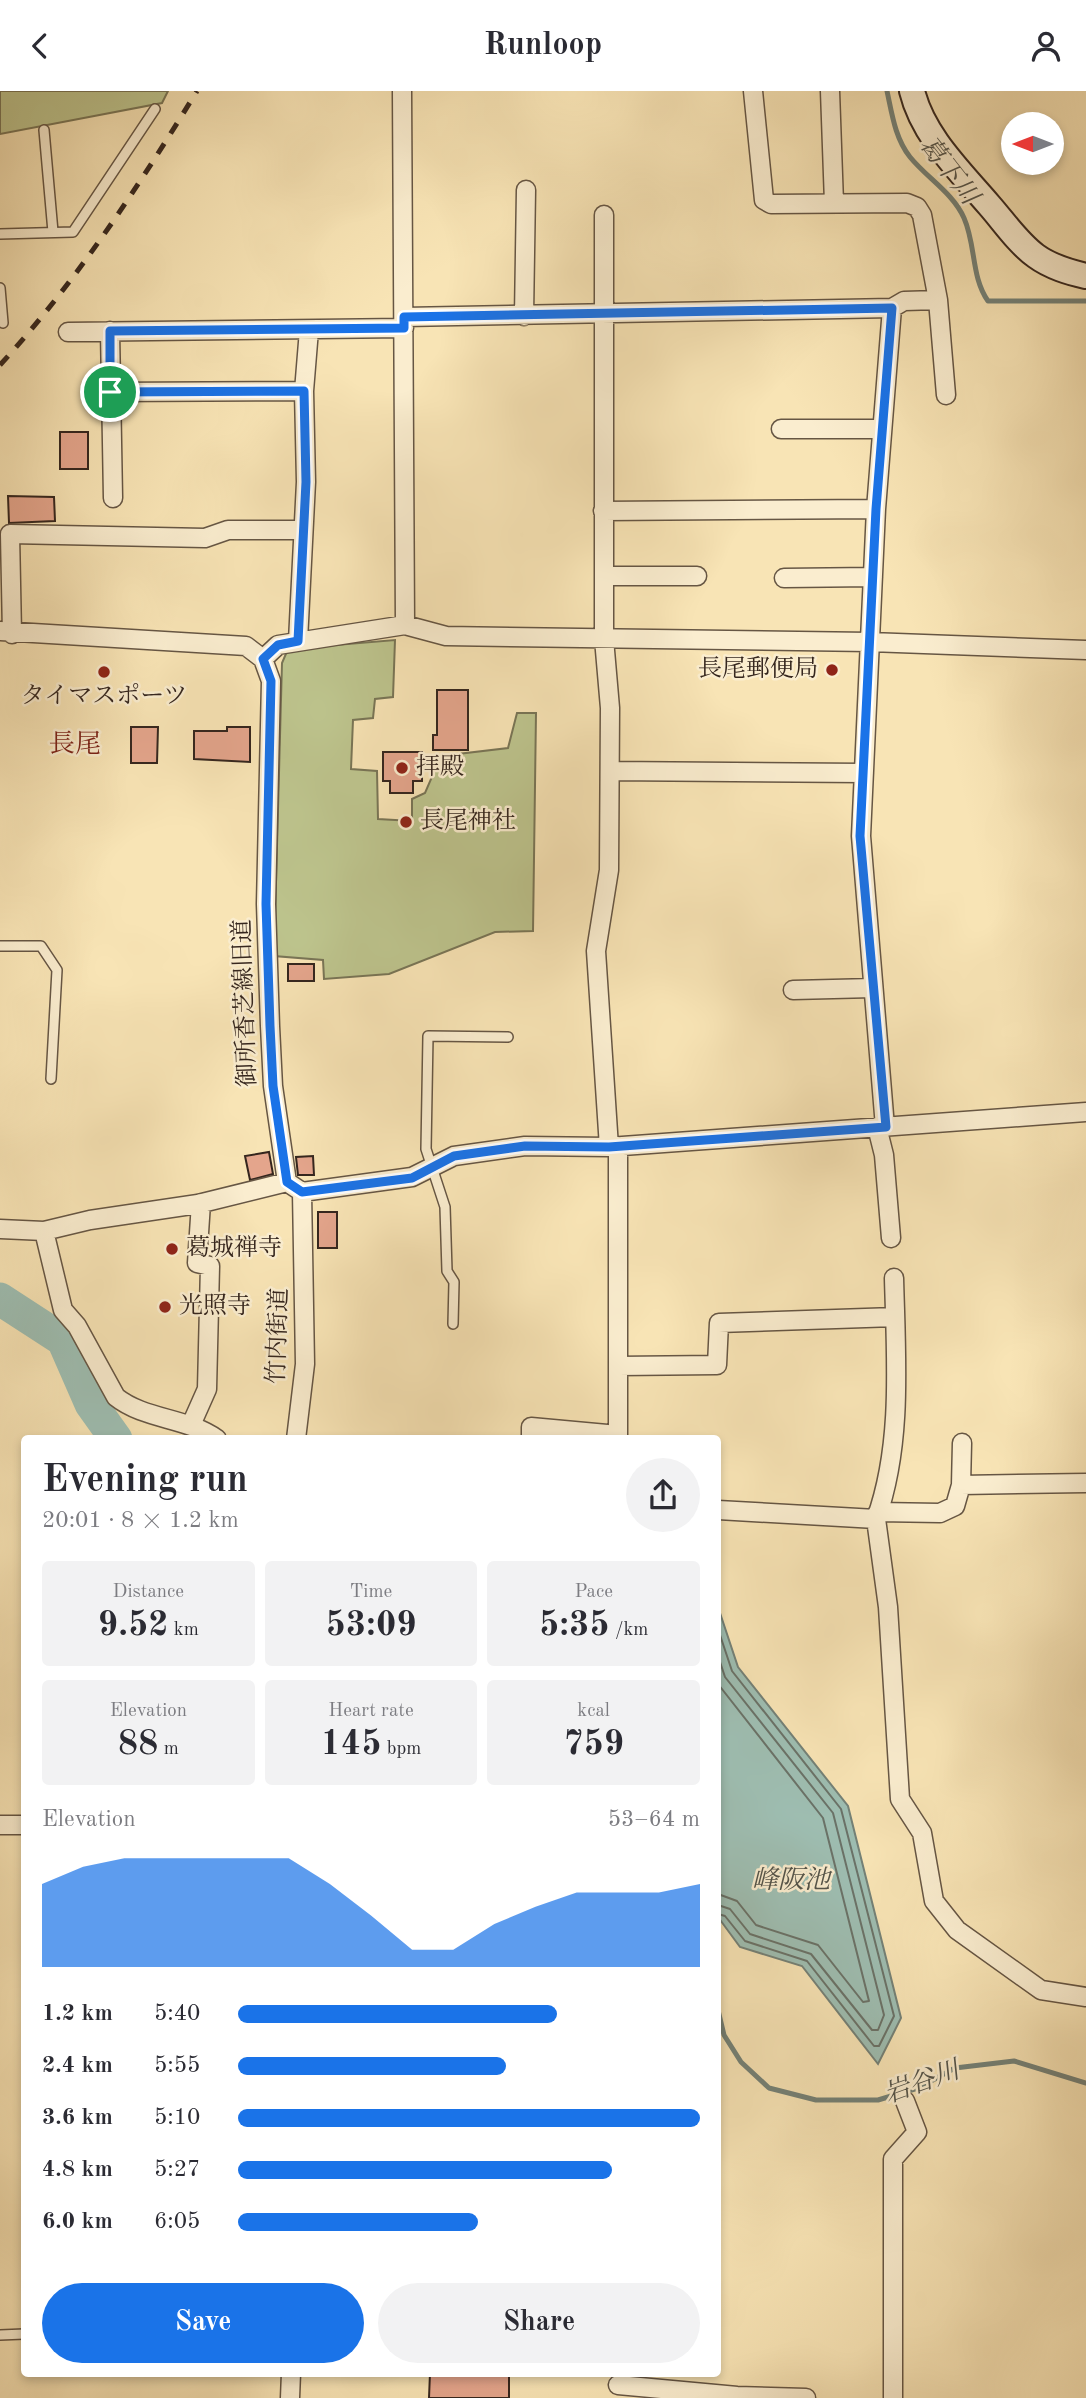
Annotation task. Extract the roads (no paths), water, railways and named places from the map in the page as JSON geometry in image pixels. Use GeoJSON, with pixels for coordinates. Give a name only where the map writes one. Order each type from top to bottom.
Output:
{"type":"FeatureCollection","features":[{"type":"Feature","properties":{"kind":"street"},"geometry":{"type":"LineString","coordinates":[[402,91],[405,625]]}},
{"type":"Feature","properties":{"kind":"street"},"geometry":{"type":"LineString","coordinates":[[753,91],[764,200],[771,204],[907,203],[917,207],[922,215],[938,300],[946,395]]}},
{"type":"Feature","properties":{"kind":"street"},"geometry":{"type":"LineString","coordinates":[[830,91],[834,203]]}},
{"type":"Feature","properties":{"kind":"street"},"geometry":{"type":"LineString","coordinates":[[912,91],[923,121],[940,147],[1020,241],[1037,257],[1058,268],[1086,275]]}},
{"type":"Feature","properties":{"kind":"street"},"geometry":{"type":"LineString","coordinates":[[523,316],[526,190]]}},
{"type":"Feature","properties":{"kind":"street"},"geometry":{"type":"LineString","coordinates":[[604,215],[603,511],[604,639],[610,708],[609,870],[596,951],[614,1146],[618,1435]]}},
{"type":"Feature","properties":{"kind":"street"},"geometry":{"type":"LineString","coordinates":[[68,332],[309,330],[523,316],[892,308],[904,301],[938,300]]}},
{"type":"Feature","properties":{"kind":"street"},"geometry":{"type":"LineString","coordinates":[[891,1238],[861,857],[876,509],[892,308]]}},
{"type":"Feature","properties":{"kind":"street"},"geometry":{"type":"LineString","coordinates":[[298,641],[306,482],[304,391],[309,330]]}},
{"type":"Feature","properties":{"kind":"street"},"geometry":{"type":"LineString","coordinates":[[110,331],[113,498]]}},
{"type":"Feature","properties":{"kind":"street"},"geometry":{"type":"LineString","coordinates":[[110,392],[304,391]]}},
{"type":"Feature","properties":{"kind":"street"},"geometry":{"type":"LineString","coordinates":[[781,429],[882,429]]}},
{"type":"Feature","properties":{"kind":"street"},"geometry":{"type":"LineString","coordinates":[[603,511],[876,509]]}},
{"type":"Feature","properties":{"kind":"street"},"geometry":{"type":"LineString","coordinates":[[303,530],[228,530],[205,538],[10,534],[6,632],[246,646],[263,659],[278,645],[405,625],[438,635],[1086,644]]}},
{"type":"Feature","properties":{"kind":"street"},"geometry":{"type":"LineString","coordinates":[[604,576],[697,576]]}},
{"type":"Feature","properties":{"kind":"street"},"geometry":{"type":"LineString","coordinates":[[784,578],[873,577]]}},
{"type":"Feature","properties":{"kind":"street","name":"御所香芝線旧道"},"geometry":{"type":"LineString","coordinates":[[263,659],[271,681],[266,904],[273,1086],[295,1187]]}},
{"type":"Feature","properties":{"kind":"street"},"geometry":{"type":"LineString","coordinates":[[610,771],[864,773]]}},
{"type":"Feature","properties":{"kind":"street"},"geometry":{"type":"LineString","coordinates":[[793,990],[873,988]]}},
{"type":"Feature","properties":{"kind":"street"},"geometry":{"type":"LineString","coordinates":[[0,1229],[44,1231],[90,1220],[295,1187],[412,1178],[454,1156],[525,1146],[614,1146],[1086,1112]]}},
{"type":"Feature","properties":{"kind":"street","name":"竹内街道"},"geometry":{"type":"LineString","coordinates":[[295,1187],[305,1364],[296,1435]]}},
{"type":"Feature","properties":{"kind":"street"},"geometry":{"type":"LineString","coordinates":[[191,1425],[208,1389],[210,1266],[197,1263],[201,1203]]}},
{"type":"Feature","properties":{"kind":"street"},"geometry":{"type":"LineString","coordinates":[[44,1231],[64,1310],[77,1326],[116,1397],[127,1405],[191,1425],[209,1435]]}},
{"type":"Feature","properties":{"kind":"street"},"geometry":{"type":"LineString","coordinates":[[894,1278],[894,1414],[888,1487],[877,1516],[888,1607],[900,1799],[922,1833],[934,1901],[957,1930],[1041,1990],[1086,1997]]}},
{"type":"Feature","properties":{"kind":"street"},"geometry":{"type":"LineString","coordinates":[[618,1366],[718,1365],[719,1323],[895,1317]]}},
{"type":"Feature","properties":{"kind":"street"},"geometry":{"type":"LineString","coordinates":[[531,1435],[531,1427],[601,1435]]}},
{"type":"Feature","properties":{"kind":"street"},"geometry":{"type":"LineString","coordinates":[[721,1510],[877,1516],[940,1513],[955,1506],[961,1485],[962,1443]]}},
{"type":"Feature","properties":{"kind":"street"},"geometry":{"type":"LineString","coordinates":[[961,1485],[1086,1483]]}},
{"type":"Feature","properties":{"kind":"street"},"geometry":{"type":"LineString","coordinates":[[0,1825],[21,1825]]}},
{"type":"Feature","properties":{"kind":"street"},"geometry":{"type":"LineString","coordinates":[[892,2398],[892,2159],[917,2132],[905,2101]]}},
{"type":"Feature","properties":{"kind":"street"},"geometry":{"type":"LineString","coordinates":[[290,2398],[291,2377]]}},
{"type":"Feature","properties":{"kind":"street"},"geometry":{"type":"LineString","coordinates":[[615,2385],[737,2396],[806,2398]]}},
{"type":"Feature","properties":{"kind":"lane"},"geometry":{"type":"LineString","coordinates":[[0,233],[73,232],[155,109]]}},
{"type":"Feature","properties":{"kind":"lane"},"geometry":{"type":"LineString","coordinates":[[44,130],[53,232]]}},
{"type":"Feature","properties":{"kind":"lane"},"geometry":{"type":"LineString","coordinates":[[0,288],[3,323]]}},
{"type":"Feature","properties":{"kind":"lane"},"geometry":{"type":"LineString","coordinates":[[0,946],[41,946],[57,970],[51,1079]]}},
{"type":"Feature","properties":{"kind":"lane"},"geometry":{"type":"LineString","coordinates":[[453,1324],[454,1282],[447,1271],[445,1207],[430,1168],[426,1149],[428,1036],[508,1037]]}},
{"type":"Feature","properties":{"kind":"lane"},"geometry":{"type":"LineString","coordinates":[[0,2335],[21,2335]]}},
{"type":"Feature","properties":{"kind":"water","name":"峰阪池"},"geometry":{"type":"Polygon","coordinates":[[[721,1616],[738,1667],[848,1806],[901,2018],[878,2064],[802,1966],[740,1947],[721,1921],[721,1616]]]}},
{"type":"Feature","properties":{"kind":"waterway","name":"葛下川"},"geometry":{"type":"LineString","coordinates":[[887,91],[895,125],[905,150],[947,193],[964,218],[979,282],[988,301],[1086,301]]}},
{"type":"Feature","properties":{"kind":"waterway","name":"岩谷川"},"geometry":{"type":"LineString","coordinates":[[0,1299],[63,1340],[91,1404],[113,1435]]}},
{"type":"Feature","properties":{"kind":"waterway","name":"岩谷川"},"geometry":{"type":"LineString","coordinates":[[721,2022],[724,2035],[741,2062],[769,2088],[816,2100],[878,2100],[918,2088],[955,2068],[1014,2061],[1086,2083]]}},
{"type":"Feature","properties":{"kind":"railway"},"geometry":{"type":"LineString","coordinates":[[0,365],[81,267],[197,91]]}},
{"type":"Feature","properties":{"kind":"place","name":"長尾郵便局"},"geometry":{"type":"Point","coordinates":[832,670]}},
{"type":"Feature","properties":{"kind":"place","name":"タイマスポーツ"},"geometry":{"type":"Point","coordinates":[104,672]}},
{"type":"Feature","properties":{"kind":"place","name":"拝殿"},"geometry":{"type":"Point","coordinates":[402,768]}},
{"type":"Feature","properties":{"kind":"place","name":"長尾神社"},"geometry":{"type":"Point","coordinates":[406,822]}},
{"type":"Feature","properties":{"kind":"place","name":"葛城禅寺"},"geometry":{"type":"Point","coordinates":[172,1249]}},
{"type":"Feature","properties":{"kind":"place","name":"光照寺"},"geometry":{"type":"Point","coordinates":[165,1307]}},
{"type":"Feature","properties":{"kind":"district","name":"長尾"},"geometry":{"type":"Point","coordinates":[75,745]}}]}
